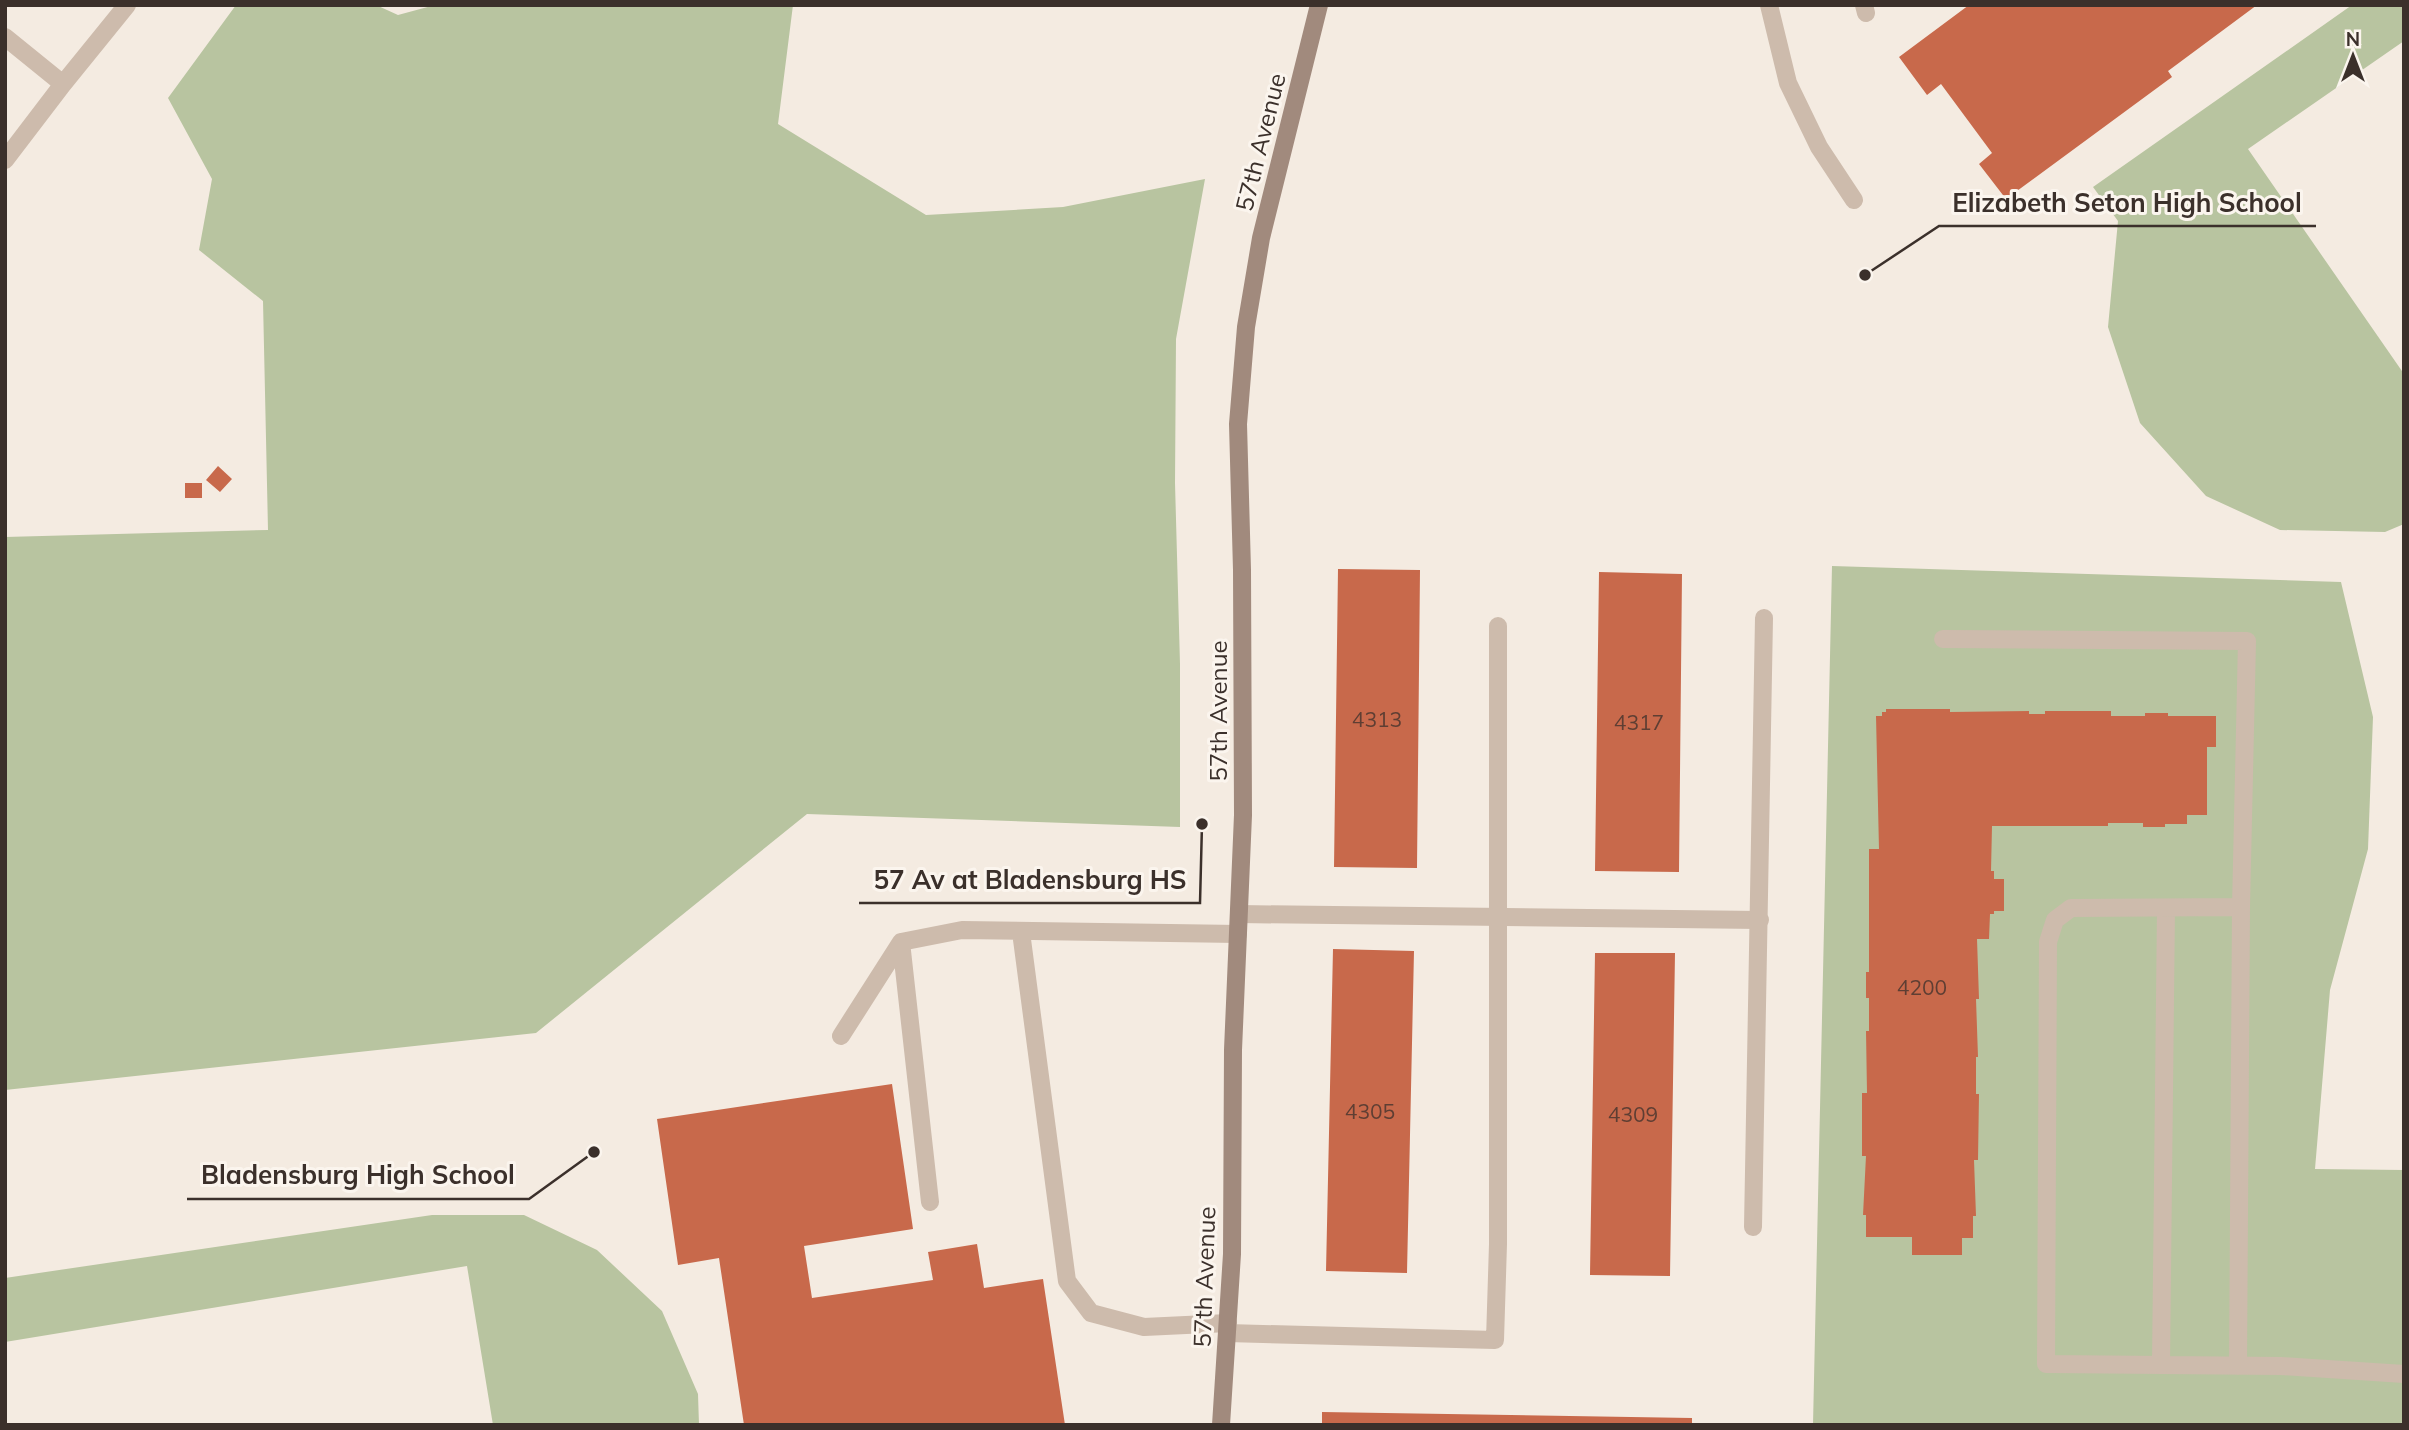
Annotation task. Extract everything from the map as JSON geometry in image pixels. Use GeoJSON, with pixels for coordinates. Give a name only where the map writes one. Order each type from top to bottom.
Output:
{"type":"FeatureCollection","features":[{"type":"Feature","properties":{"kind":"street"},"geometry":{"type":"LineString","coordinates":[[5,160],[127,5]]}},
{"type":"Feature","properties":{"kind":"street","name":"57th Avenue"},"geometry":{"type":"LineString","coordinates":[[1221,1425],[1232,1254],[1233,1050],[1242,761],[1242,570],[1238,424],[1247,327],[1261,238],[1319,5]]}},
{"type":"Feature","properties":{"kind":"street"},"geometry":{"type":"LineString","coordinates":[[1769,5],[1788,83],[1819,147],[1854,200]]}},
{"type":"Feature","properties":{"kind":"street"},"geometry":{"type":"LineString","coordinates":[[5,37],[63,84]]}},
{"type":"Feature","properties":{"kind":"street"},"geometry":{"type":"LineString","coordinates":[[1753,1227],[1765,618]]}},
{"type":"Feature","properties":{"kind":"street"},"geometry":{"type":"LineString","coordinates":[[1021,932],[1067,1281],[1091,1313],[1144,1327],[1495,1340],[1498,1244],[1498,626]]}},
{"type":"Feature","properties":{"kind":"street"},"geometry":{"type":"LineString","coordinates":[[1943,639],[2247,641],[2241,907],[2238,1366]]}},
{"type":"Feature","properties":{"kind":"street"},"geometry":{"type":"LineString","coordinates":[[2241,907],[2071,908],[2055,920],[2048,956],[2046,1364],[2281,1366],[2404,1374]]}},
{"type":"Feature","properties":{"kind":"street"},"geometry":{"type":"LineString","coordinates":[[2161,1365],[2166,908]]}},
{"type":"Feature","properties":{"kind":"street"},"geometry":{"type":"LineString","coordinates":[[1239,914],[1759,919]]}},
{"type":"Feature","properties":{"kind":"street"},"geometry":{"type":"LineString","coordinates":[[841,1036],[901,942],[962,930],[1238,934]]}},
{"type":"Feature","properties":{"kind":"street"},"geometry":{"type":"LineString","coordinates":[[901,942],[930,1202]]}},
{"type":"Feature","properties":{"kind":"green space"},"geometry":{"type":"Polygon","coordinates":[[[236,5],[376,5],[398,15],[435,5],[793,5],[778,124],[926,215],[1063,207],[1205,179],[1176,339],[1175,483],[1180,664],[1180,827],[807,814],[536,1033],[5,1090],[5,537],[268,530],[263,301],[199,250],[212,179],[168,98],[236,5]]]}},
{"type":"Feature","properties":{"kind":"green space"},"geometry":{"type":"Polygon","coordinates":[[[2352,5],[2404,5],[2404,41],[2248,149],[2404,374],[2404,524],[2385,532],[2280,530],[2206,496],[2140,423],[2108,327],[2118,221],[2093,187],[2352,5]]]}},
{"type":"Feature","properties":{"kind":"green space"},"geometry":{"type":"Polygon","coordinates":[[[1832,566],[2341,582],[2373,717],[2368,849],[2330,990],[2315,1169],[2404,1170],[2404,1425],[1813,1425],[1832,566]]]}},
{"type":"Feature","properties":{"kind":"green space"},"geometry":{"type":"Polygon","coordinates":[[[432,1215],[524,1215],[597,1250],[662,1311],[698,1394],[699,1425],[493,1425],[467,1266],[5,1342],[5,1278],[432,1215]]]}},
{"type":"Feature","properties":{"kind":"building"},"geometry":{"type":"Polygon","coordinates":[[[1969,5],[2257,5],[2168,71],[2172,77],[2006,199],[1979,164],[1992,153],[1941,84],[1927,95],[1899,57],[1969,5]]]}},
{"type":"Feature","properties":{"kind":"building"},"geometry":{"type":"Polygon","coordinates":[[[218,466],[232,479],[220,492],[206,480],[218,466]]]}},
{"type":"Feature","properties":{"kind":"building"},"geometry":{"type":"Polygon","coordinates":[[[185,483],[202,483],[202,498],[185,498],[185,483]]]}},
{"type":"Feature","properties":{"kind":"building"},"geometry":{"type":"Polygon","coordinates":[[[1338,569],[1420,570],[1417,868],[1334,867],[1338,569]]]}},
{"type":"Feature","properties":{"kind":"building"},"geometry":{"type":"Polygon","coordinates":[[[1599,572],[1682,574],[1679,872],[1595,871],[1599,572]]]}},
{"type":"Feature","properties":{"kind":"building"},"geometry":{"type":"Polygon","coordinates":[[[1886,709],[1950,709],[1950,712],[2029,711],[2029,714],[2045,714],[2045,711],[2111,711],[2111,716],[2168,713],[2168,716],[2216,716],[2216,747],[2207,747],[2207,815],[2187,815],[2187,824],[2165,824],[2165,827],[2143,827],[2143,823],[2108,823],[2108,826],[1992,826],[1991,871],[1994,871],[1994,879],[2004,879],[2004,911],[1990,914],[1989,939],[1977,939],[1979,999],[1976,999],[1976,1094],[1979,1094],[1978,1160],[1974,1160],[1976,1216],[1973,1216],[1973,1238],[1962,1238],[1962,1255],[1912,1255],[1912,1237],[1866,1237],[1866,1215],[1863,1215],[1866,1156],[1862,1156],[1862,1093],[1867,1093],[1866,1031],[1869,1031],[1866,972],[1869,972],[1869,849],[1879,849],[1876,716],[1882,716],[1886,709]]]}},
{"type":"Feature","properties":{"kind":"building"},"geometry":{"type":"Polygon","coordinates":[[[1333,949],[1414,951],[1407,1273],[1326,1271],[1333,949]]]}},
{"type":"Feature","properties":{"kind":"building"},"geometry":{"type":"Polygon","coordinates":[[[1595,953],[1675,953],[1670,1276],[1590,1275],[1595,953]]]}},
{"type":"Feature","properties":{"kind":"building"},"geometry":{"type":"Polygon","coordinates":[[[892,1084],[913,1229],[804,1246],[812,1298],[933,1280],[928,1252],[977,1244],[984,1288],[1043,1279],[1065,1425],[744,1425],[719,1258],[678,1265],[657,1119],[892,1084]]]}},
{"type":"Feature","properties":{"kind":"building"},"geometry":{"type":"Polygon","coordinates":[[[1322,1412],[1692,1418],[1692,1425],[1322,1425],[1322,1412]]]}},
{"type":"Feature","properties":{"kind":"place","name":"Elizabeth Seton High School"},"geometry":{"type":"Point","coordinates":[1865,275]}},
{"type":"Feature","properties":{"kind":"place","name":"57 Av at Bladensburg HS"},"geometry":{"type":"Point","coordinates":[1202,824]}},
{"type":"Feature","properties":{"kind":"place","name":"Bladensburg High School"},"geometry":{"type":"Point","coordinates":[594,1152]}}]}
